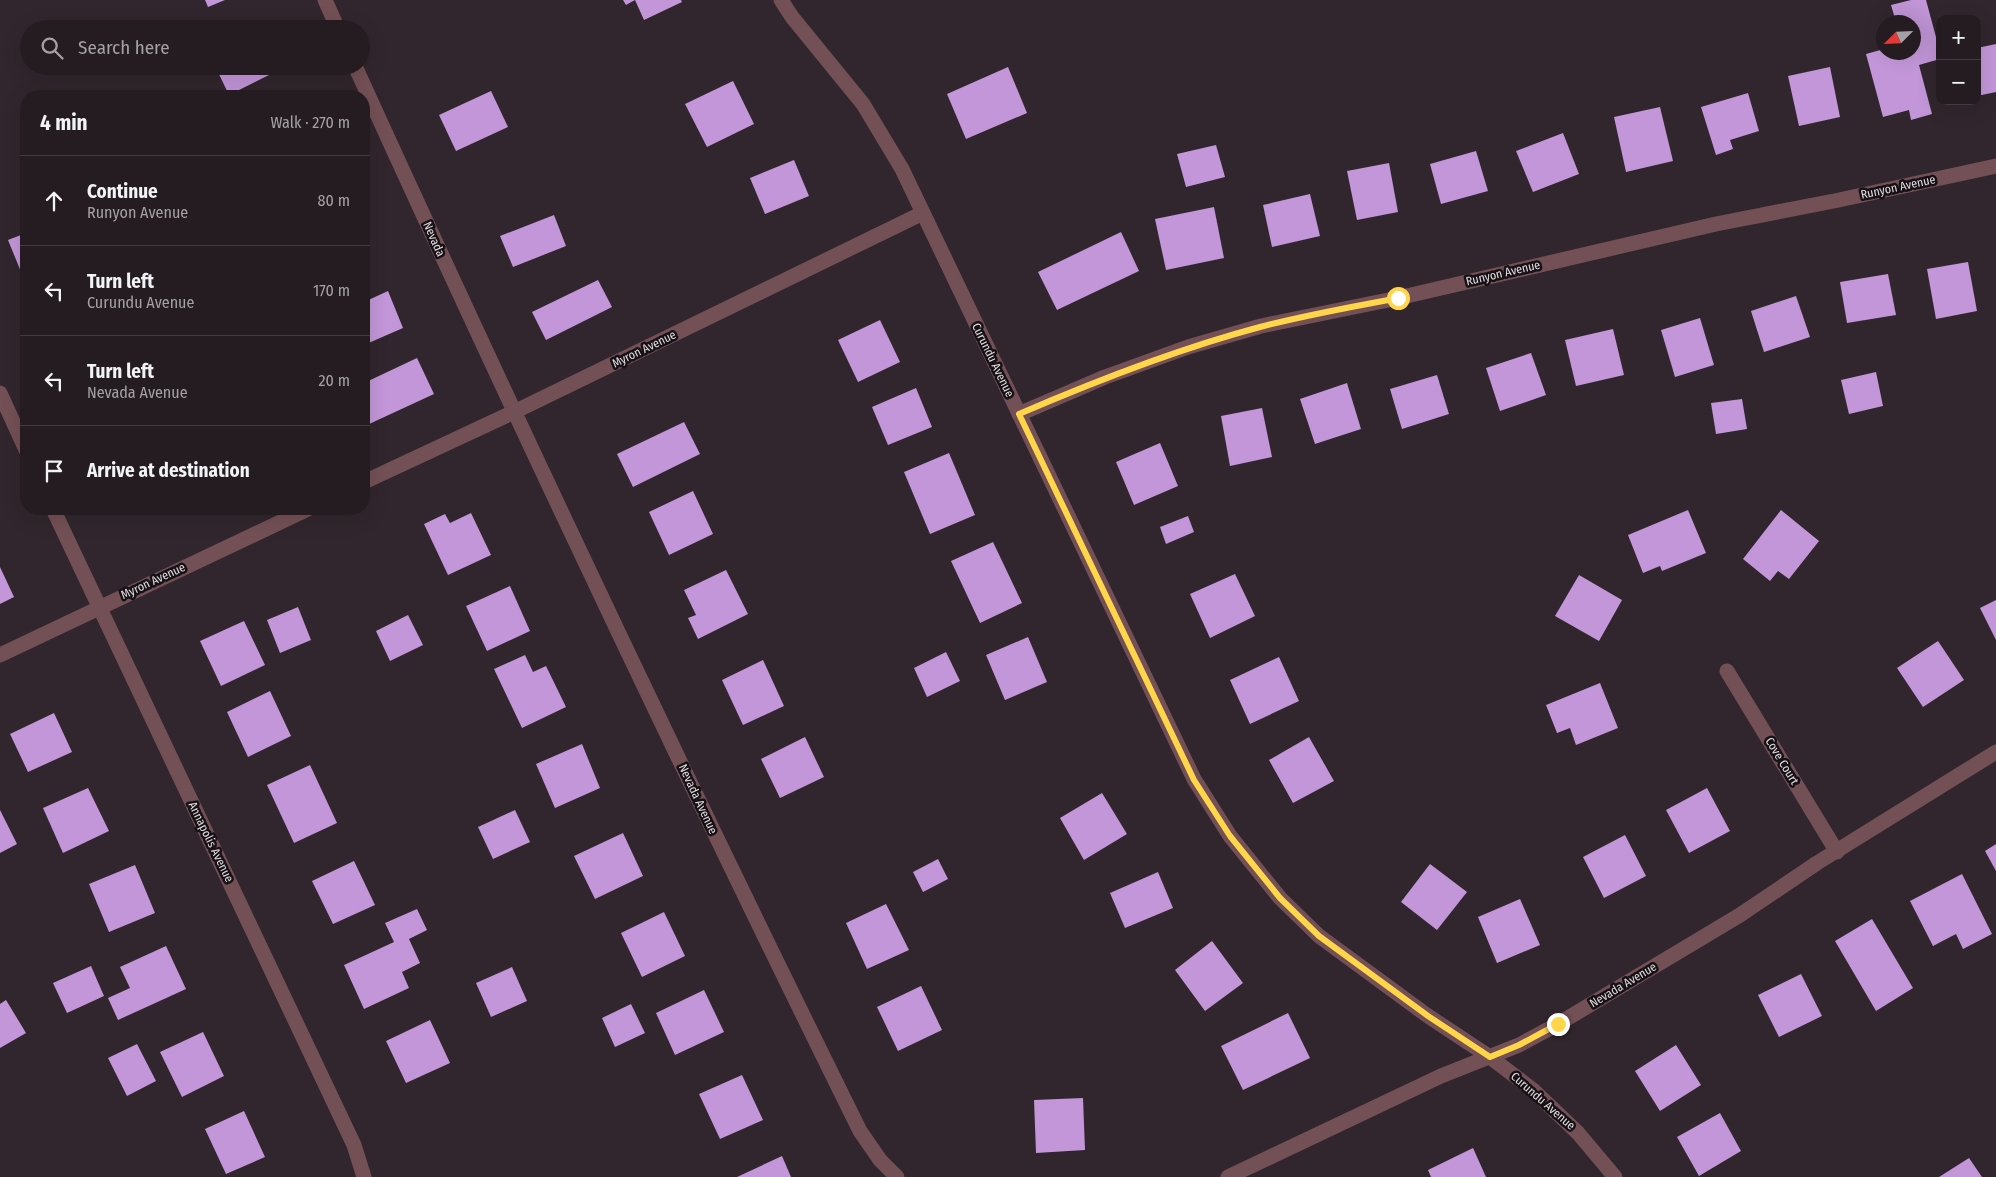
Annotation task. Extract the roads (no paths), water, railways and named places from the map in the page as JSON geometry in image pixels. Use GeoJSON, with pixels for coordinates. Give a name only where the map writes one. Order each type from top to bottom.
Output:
{"type":"FeatureCollection","features":[{"type":"Feature","properties":{"kind":"street"},"geometry":{"type":"LineString","coordinates":[[325,0],[334,20]]}},
{"type":"Feature","properties":{"kind":"street","name":"Curundu Avenue"},"geometry":{"type":"LineString","coordinates":[[781,0],[792,17],[864,104],[902,169],[1194,780],[1230,836],[1280,898],[1319,936],[1428,1016],[1490,1057],[1533,1090],[1578,1132],[1615,1177]]}},
{"type":"Feature","properties":{"kind":"street","name":"Nevada"},"geometry":{"type":"LineString","coordinates":[[359,75],[366,90]]}},
{"type":"Feature","properties":{"kind":"street","name":"Nevada"},"geometry":{"type":"LineString","coordinates":[[370,99],[514,412]]}},
{"type":"Feature","properties":{"kind":"street","name":"Runyon Avenue"},"geometry":{"type":"LineString","coordinates":[[1019,414],[1105,377],[1188,347],[1261,326],[1408,296],[1716,224],[1996,166]]}},
{"type":"Feature","properties":{"kind":"street","name":"Myron Avenue"},"geometry":{"type":"LineString","coordinates":[[370,479],[514,412],[923,213]]}},
{"type":"Feature","properties":{"kind":"street"},"geometry":{"type":"LineString","coordinates":[[0,393],[20,437]]}},
{"type":"Feature","properties":{"kind":"street","name":"Nevada Avenue"},"geometry":{"type":"LineString","coordinates":[[514,412],[767,944],[856,1122],[880,1160],[897,1177]]}},
{"type":"Feature","properties":{"kind":"street","name":"Annapolis Avenue"},"geometry":{"type":"LineString","coordinates":[[56,515],[354,1145],[364,1177]]}},
{"type":"Feature","properties":{"kind":"street","name":"Myron Avenue"},"geometry":{"type":"LineString","coordinates":[[0,655],[295,515]]}},
{"type":"Feature","properties":{"kind":"street","name":"Cove Court"},"geometry":{"type":"LineString","coordinates":[[1727,671],[1838,852]]}},
{"type":"Feature","properties":{"kind":"street","name":"Nevada Avenue"},"geometry":{"type":"LineString","coordinates":[[1228,1177],[1441,1076],[1519,1045],[1566,1019],[1740,915],[1817,863],[1838,852],[1996,752]]}}]}
